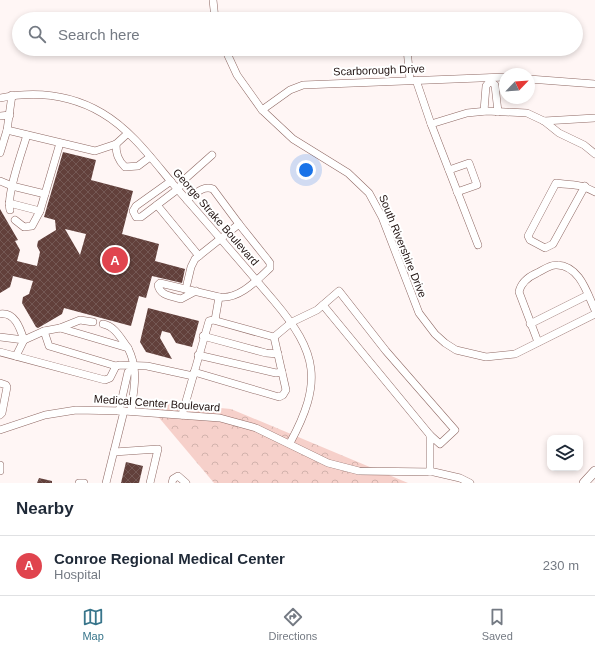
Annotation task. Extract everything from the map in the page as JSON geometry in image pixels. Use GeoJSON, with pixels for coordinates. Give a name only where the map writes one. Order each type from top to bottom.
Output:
{"type":"FeatureCollection","features":[{"type":"Feature","properties":{"kind":"main road"},"geometry":{"type":"LineString","coordinates":[[584,483],[595,471]]}},
{"type":"Feature","properties":{"kind":"street"},"geometry":{"type":"LineString","coordinates":[[213,0],[214,12]]}},
{"type":"Feature","properties":{"kind":"street","name":"South Rivershire Drive"},"geometry":{"type":"LineString","coordinates":[[228,56],[237,75],[262,110],[293,139],[348,173],[369,193],[382,217],[419,313],[435,334],[456,350],[486,357],[515,354],[595,314]]}},
{"type":"Feature","properties":{"kind":"street"},"geometry":{"type":"LineString","coordinates":[[409,56],[413,80],[478,245]]}},
{"type":"Feature","properties":{"kind":"street","name":"Scarborough Drive"},"geometry":{"type":"LineString","coordinates":[[262,110],[290,90],[303,85],[413,80],[499,79]]}},
{"type":"Feature","properties":{"kind":"street"},"geometry":{"type":"LineString","coordinates":[[535,79],[595,84]]}},
{"type":"Feature","properties":{"kind":"street"},"geometry":{"type":"LineString","coordinates":[[484,111],[486,86],[490,80],[495,85],[498,112]]}},
{"type":"Feature","properties":{"kind":"street"},"geometry":{"type":"LineString","coordinates":[[0,153],[7,130],[12,95]]}},
{"type":"Feature","properties":{"kind":"street","name":"George Strake Boulevard"},"geometry":{"type":"LineString","coordinates":[[0,98],[12,95],[45,95],[72,100],[102,113],[127,134],[150,157],[257,280],[292,322],[308,351],[312,379],[306,409],[290,443]]}},
{"type":"Feature","properties":{"kind":"street"},"geometry":{"type":"LineString","coordinates":[[485,97],[496,97]]}},
{"type":"Feature","properties":{"kind":"street"},"geometry":{"type":"LineString","coordinates":[[431,124],[454,116],[484,111],[527,113],[544,121],[560,133],[584,145],[595,154]]}},
{"type":"Feature","properties":{"kind":"street"},"geometry":{"type":"LineString","coordinates":[[0,116],[10,115]]}},
{"type":"Feature","properties":{"kind":"street"},"geometry":{"type":"LineString","coordinates":[[544,121],[595,118]]}},
{"type":"Feature","properties":{"kind":"street"},"geometry":{"type":"LineString","coordinates":[[7,130],[96,151],[116,144],[127,134]]}},
{"type":"Feature","properties":{"kind":"street"},"geometry":{"type":"LineString","coordinates":[[27,135],[12,186],[10,206],[40,211]]}},
{"type":"Feature","properties":{"kind":"street"},"geometry":{"type":"LineString","coordinates":[[15,220],[24,227],[29,227],[36,221],[60,143]]}},
{"type":"Feature","properties":{"kind":"street"},"geometry":{"type":"LineString","coordinates":[[116,144],[116,152],[119,161],[125,167],[138,166],[150,157]]}},
{"type":"Feature","properties":{"kind":"street"},"geometry":{"type":"LineString","coordinates":[[171,181],[136,206],[133,211],[136,217],[141,217],[178,189],[185,179],[212,155]]}},
{"type":"Feature","properties":{"kind":"street"},"geometry":{"type":"LineString","coordinates":[[449,170],[469,163],[472,170],[477,185],[457,192]]}},
{"type":"Feature","properties":{"kind":"street"},"geometry":{"type":"LineString","coordinates":[[0,180],[12,186],[45,194]]}},
{"type":"Feature","properties":{"kind":"street"},"geometry":{"type":"LineString","coordinates":[[585,186],[553,244],[544,248],[530,240],[528,236],[556,183],[585,186],[595,192]]}},
{"type":"Feature","properties":{"kind":"street"},"geometry":{"type":"LineString","coordinates":[[187,200],[203,188],[209,187],[213,189],[238,224],[270,263],[270,268],[239,293],[225,298],[196,291]]}},
{"type":"Feature","properties":{"kind":"street"},"geometry":{"type":"LineString","coordinates":[[158,205],[200,256]]}},
{"type":"Feature","properties":{"kind":"street"},"geometry":{"type":"LineString","coordinates":[[187,284],[191,267],[200,256],[238,224]]}},
{"type":"Feature","properties":{"kind":"street"},"geometry":{"type":"LineString","coordinates":[[538,342],[519,292],[520,288],[528,278],[551,266],[557,264],[564,266],[577,273],[595,310]]}},
{"type":"Feature","properties":{"kind":"street"},"geometry":{"type":"LineString","coordinates":[[274,337],[292,322],[301,319],[323,306],[339,292],[386,351],[455,430],[440,444],[430,435],[323,306]]}},
{"type":"Feature","properties":{"kind":"street"},"geometry":{"type":"LineString","coordinates":[[530,324],[588,295]]}},
{"type":"Feature","properties":{"kind":"street"},"geometry":{"type":"LineString","coordinates":[[215,320],[220,297]]}},
{"type":"Feature","properties":{"kind":"street"},"geometry":{"type":"LineString","coordinates":[[0,314],[8,313],[13,317],[19,326],[24,340],[16,356]]}},
{"type":"Feature","properties":{"kind":"street"},"geometry":{"type":"LineString","coordinates":[[0,337],[24,340],[44,331],[60,328],[80,320],[93,322]]}},
{"type":"Feature","properties":{"kind":"street"},"geometry":{"type":"LineString","coordinates":[[182,415],[203,336],[209,321],[215,320],[274,337]]}},
{"type":"Feature","properties":{"kind":"street"},"geometry":{"type":"LineString","coordinates":[[103,324],[109,325],[116,330],[128,348],[134,359],[133,368],[136,375],[106,483]]}},
{"type":"Feature","properties":{"kind":"street"},"geometry":{"type":"LineString","coordinates":[[60,328],[128,348]]}},
{"type":"Feature","properties":{"kind":"street"},"geometry":{"type":"LineString","coordinates":[[44,331],[49,346],[116,366],[133,368],[147,366],[193,374],[279,397],[283,395],[286,390],[274,337]]}},
{"type":"Feature","properties":{"kind":"street"},"geometry":{"type":"LineString","coordinates":[[203,336],[266,353],[278,354]]}},
{"type":"Feature","properties":{"kind":"street"},"geometry":{"type":"LineString","coordinates":[[0,352],[105,380],[110,378],[116,366]]}},
{"type":"Feature","properties":{"kind":"street"},"geometry":{"type":"LineString","coordinates":[[198,355],[276,373],[282,372]]}},
{"type":"Feature","properties":{"kind":"street"},"geometry":{"type":"LineString","coordinates":[[125,411],[128,372],[133,368]]}},
{"type":"Feature","properties":{"kind":"street"},"geometry":{"type":"LineString","coordinates":[[0,383],[6,385],[7,387],[2,413],[0,415]]}},
{"type":"Feature","properties":{"kind":"street","name":"Medical Center Boulevard"},"geometry":{"type":"LineString","coordinates":[[0,430],[61,412],[95,409],[220,418],[256,428],[328,462],[359,471],[430,472],[460,478],[470,483]]}},
{"type":"Feature","properties":{"kind":"street"},"geometry":{"type":"LineString","coordinates":[[430,435],[430,472]]}},
{"type":"Feature","properties":{"kind":"street"},"geometry":{"type":"LineString","coordinates":[[114,452],[158,449],[150,483]]}},
{"type":"Feature","properties":{"kind":"street"},"geometry":{"type":"LineString","coordinates":[[0,465],[0,471]]}},
{"type":"Feature","properties":{"kind":"street"},"geometry":{"type":"LineString","coordinates":[[172,483],[173,479],[178,476],[186,483]]}},
{"type":"Feature","properties":{"kind":"street"},"geometry":{"type":"LineString","coordinates":[[79,483],[84,483]]}},
{"type":"Feature","properties":{"kind":"green space"},"geometry":{"type":"Polygon","coordinates":[[[145,401],[231,409],[408,483],[214,483],[145,401]]]}},
{"type":"Feature","properties":{"kind":"building"},"geometry":{"type":"Polygon","coordinates":[[[63,152],[96,160],[91,180],[133,191],[122,234],[159,244],[155,261],[185,269],[182,283],[152,276],[146,298],[139,296],[131,326],[64,308],[62,314],[38,328],[22,303],[23,297],[29,294],[33,281],[13,276],[10,287],[0,293],[0,209],[18,240],[15,241],[20,250],[17,261],[37,266],[40,252],[37,246],[38,241],[56,230],[55,220],[44,217],[63,152]],[[65,229],[80,255],[86,234],[65,229]]]}},
{"type":"Feature","properties":{"kind":"building"},"geometry":{"type":"Polygon","coordinates":[[[148,308],[199,321],[192,347],[176,343],[170,333],[162,331],[160,338],[172,359],[146,352],[140,342],[148,308]]]}},
{"type":"Feature","properties":{"kind":"building"},"geometry":{"type":"Polygon","coordinates":[[[126,462],[143,466],[139,483],[121,483],[126,462]]]}},
{"type":"Feature","properties":{"kind":"building"},"geometry":{"type":"Polygon","coordinates":[[[39,478],[52,481],[52,483],[37,483],[39,478]]]}},
{"type":"Feature","properties":{"kind":"place","name":"Conroe Regional Medical Center"},"geometry":{"type":"Point","coordinates":[115,260]}}]}
